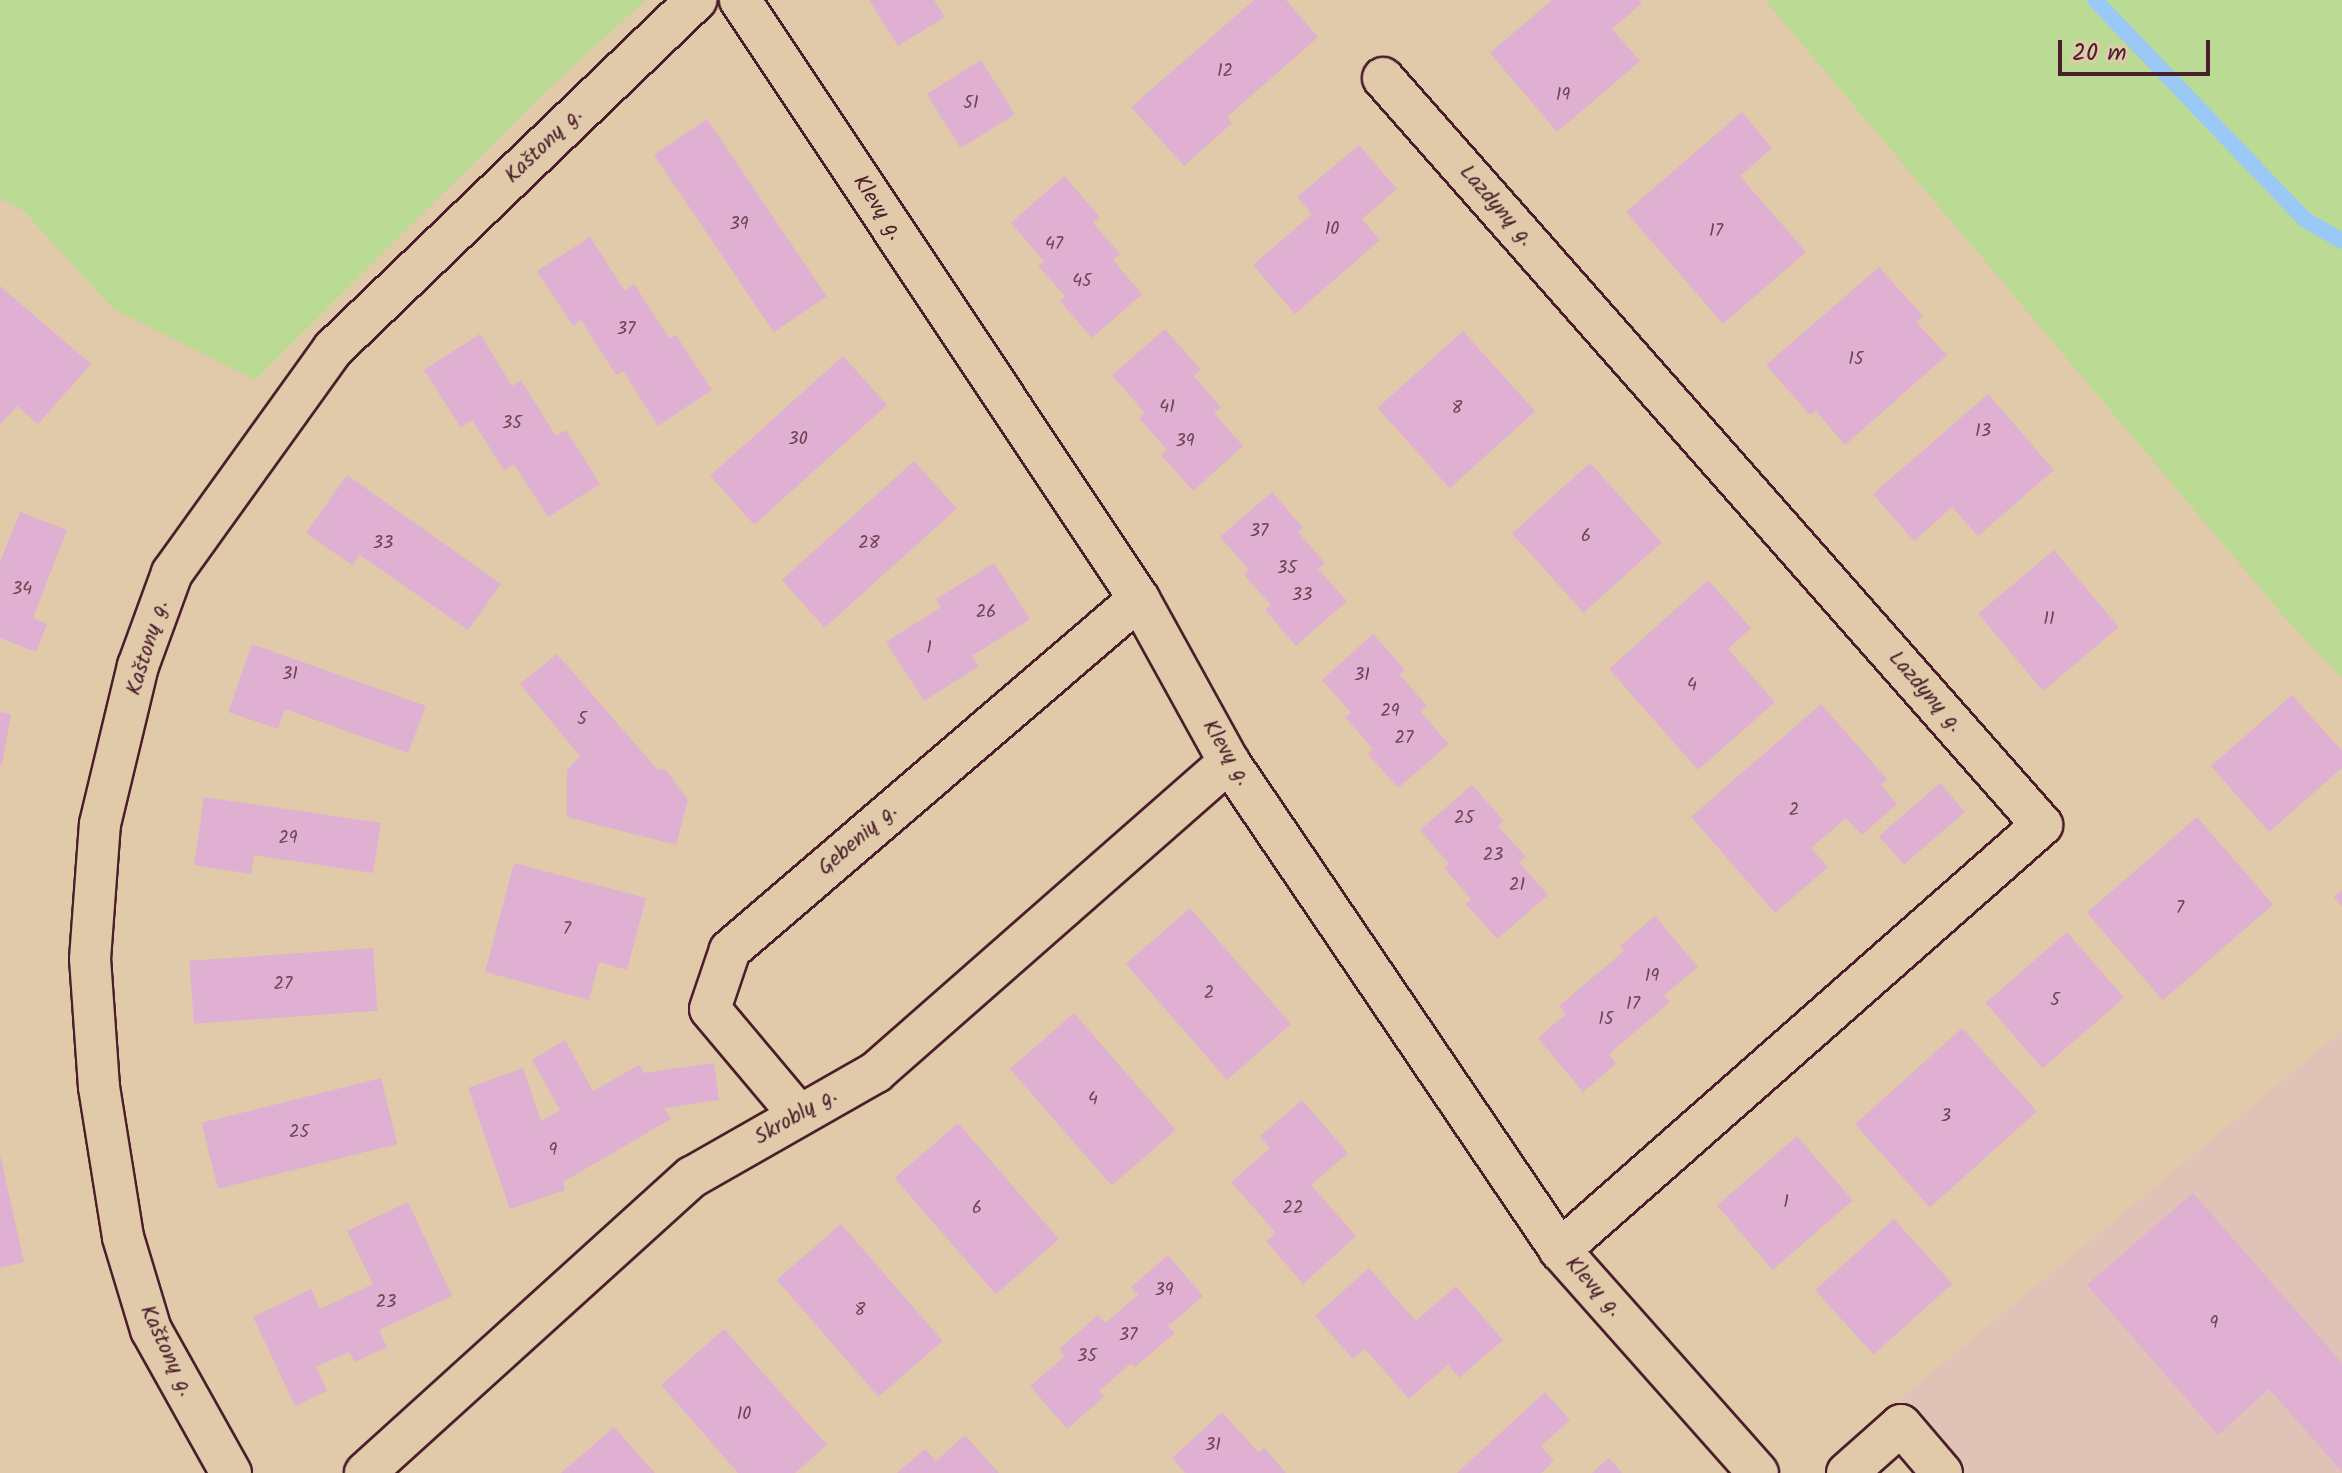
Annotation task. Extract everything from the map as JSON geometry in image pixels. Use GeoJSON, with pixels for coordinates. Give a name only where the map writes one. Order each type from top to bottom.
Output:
{"type":"FeatureCollection","features":[{"type":"Feature","properties":{"kind":"street","name":"Kaštonų g."},"geometry":{"type":"LineString","coordinates":[[231,1473],[151,1330],[123,1237],[99,1087],[90,959],[100,824],[138,666],[172,573],[333,349],[696,0]]}},
{"type":"Feature","properties":{"kind":"street","name":"Klevų g."},"geometry":{"type":"LineString","coordinates":[[740,0],[1139,599],[1229,762],[1560,1250],[1758,1473]]}},
{"type":"Feature","properties":{"kind":"street","name":"Lazdynų g."},"geometry":{"type":"LineString","coordinates":[[1383,78],[2042,825],[1560,1250]]}},
{"type":"Feature","properties":{"kind":"street","name":"Gebenių g."},"geometry":{"type":"LineString","coordinates":[[799,1115],[710,1009],[730,950],[1139,599]]}},
{"type":"Feature","properties":{"kind":"street","name":"Skroblų g."},"geometry":{"type":"LineString","coordinates":[[365,1473],[692,1177],[876,1072],[1229,762]]}},
{"type":"Feature","properties":{"kind":"street"},"geometry":{"type":"LineString","coordinates":[[1847,1473],[1901,1425],[1942,1473]]}},
{"type":"Feature","properties":{"kind":"shaded area"},"geometry":{"type":"Polygon","coordinates":[[[2342,1031],[2342,1473],[1966,1473],[1900,1399],[2342,1031]]]}},
{"type":"Feature","properties":{"kind":"green space"},"geometry":{"type":"Polygon","coordinates":[[[0,0],[646,0],[542,95],[255,380],[112,308],[24,211],[0,199],[0,0]]]}},
{"type":"Feature","properties":{"kind":"green space"},"geometry":{"type":"Polygon","coordinates":[[[1765,0],[2342,0],[2342,678],[2286,619],[1765,0]]]}},
{"type":"Feature","properties":{"kind":"building"},"geometry":{"type":"Polygon","coordinates":[[[869,0],[934,0],[945,17],[898,46],[869,0]]]}},
{"type":"Feature","properties":{"kind":"building"},"geometry":{"type":"Polygon","coordinates":[[[1254,0],[1286,0],[1318,37],[1227,117],[1232,123],[1184,166],[1131,107],[1254,0]]]}},
{"type":"Feature","properties":{"kind":"building"},"geometry":{"type":"Polygon","coordinates":[[[1552,0],[1639,0],[1642,3],[1612,29],[1640,61],[1557,132],[1490,53],[1552,0]]]}},
{"type":"Feature","properties":{"kind":"building"},"geometry":{"type":"Polygon","coordinates":[[[981,60],[1015,114],[961,148],[927,94],[981,60]]]}},
{"type":"Feature","properties":{"kind":"building"},"geometry":{"type":"Polygon","coordinates":[[[1742,112],[1772,148],[1740,176],[1806,252],[1723,324],[1626,212],[1742,112]]]}},
{"type":"Feature","properties":{"kind":"building"},"geometry":{"type":"Polygon","coordinates":[[[707,119],[827,296],[774,332],[654,155],[707,119]]]}},
{"type":"Feature","properties":{"kind":"building"},"geometry":{"type":"Polygon","coordinates":[[[1359,145],[1397,189],[1362,219],[1380,240],[1295,314],[1253,265],[1312,214],[1297,197],[1359,145]]]}},
{"type":"Feature","properties":{"kind":"building"},"geometry":{"type":"Polygon","coordinates":[[[1064,176],[1100,217],[1093,223],[1120,254],[1113,260],[1142,294],[1092,338],[1060,301],[1065,296],[1038,266],[1044,261],[1011,223],[1064,176]]]}},
{"type":"Feature","properties":{"kind":"building"},"geometry":{"type":"Polygon","coordinates":[[[590,237],[625,291],[634,284],[669,338],[676,335],[712,390],[658,426],[623,371],[616,375],[581,320],[573,326],[537,271],[590,237]]]}},
{"type":"Feature","properties":{"kind":"building"},"geometry":{"type":"Polygon","coordinates":[[[1879,267],[1923,316],[1916,322],[1947,355],[1845,445],[1816,411],[1810,415],[1766,365],[1879,267]]]}},
{"type":"Feature","properties":{"kind":"building"},"geometry":{"type":"Polygon","coordinates":[[[0,286],[91,364],[38,424],[17,406],[0,425],[0,286]]]}},
{"type":"Feature","properties":{"kind":"building"},"geometry":{"type":"Polygon","coordinates":[[[1165,329],[1201,370],[1194,376],[1221,407],[1214,413],[1243,446],[1193,491],[1161,455],[1167,450],[1139,418],[1145,413],[1112,375],[1165,329]]]}},
{"type":"Feature","properties":{"kind":"building"},"geometry":{"type":"Polygon","coordinates":[[[1463,331],[1535,411],[1450,488],[1378,408],[1463,331]]]}},
{"type":"Feature","properties":{"kind":"building"},"geometry":{"type":"Polygon","coordinates":[[[480,334],[512,386],[521,380],[556,436],[566,430],[600,484],[548,517],[514,464],[504,470],[472,420],[461,428],[424,370],[480,334]]]}},
{"type":"Feature","properties":{"kind":"building"},"geometry":{"type":"Polygon","coordinates":[[[843,356],[887,405],[754,525],[710,476],[843,356]]]}},
{"type":"Feature","properties":{"kind":"building"},"geometry":{"type":"Polygon","coordinates":[[[1988,394],[2054,470],[1978,536],[1952,507],[1914,541],[1873,494],[1988,394]]]}},
{"type":"Feature","properties":{"kind":"building"},"geometry":{"type":"Polygon","coordinates":[[[914,461],[957,509],[825,628],[782,580],[914,461]]]}},
{"type":"Feature","properties":{"kind":"building"},"geometry":{"type":"Polygon","coordinates":[[[1590,463],[1662,543],[1584,613],[1512,533],[1590,463]]]}},
{"type":"Feature","properties":{"kind":"building"},"geometry":{"type":"Polygon","coordinates":[[[347,475],[501,584],[468,630],[360,555],[352,565],[306,533],[347,475]]]}},
{"type":"Feature","properties":{"kind":"building"},"geometry":{"type":"Polygon","coordinates":[[[1272,492],[1303,528],[1298,532],[1325,563],[1318,569],[1347,601],[1296,646],[1265,610],[1271,605],[1244,575],[1249,570],[1220,537],[1272,492]]]}},
{"type":"Feature","properties":{"kind":"building"},"geometry":{"type":"Polygon","coordinates":[[[20,512],[67,530],[33,618],[47,624],[36,652],[0,638],[0,562],[20,512]]]}},
{"type":"Feature","properties":{"kind":"building"},"geometry":{"type":"Polygon","coordinates":[[[2054,550],[2119,627],[2043,691],[1978,614],[2054,550]]]}},
{"type":"Feature","properties":{"kind":"building"},"geometry":{"type":"Polygon","coordinates":[[[994,563],[1030,619],[972,656],[979,666],[924,701],[886,642],[941,607],[936,599],[994,563]]]}},
{"type":"Feature","properties":{"kind":"building"},"geometry":{"type":"Polygon","coordinates":[[[1708,580],[1751,628],[1728,649],[1775,702],[1698,770],[1609,669],[1708,580]]]}},
{"type":"Feature","properties":{"kind":"building"},"geometry":{"type":"Polygon","coordinates":[[[1373,634],[1405,670],[1400,675],[1427,706],[1420,711],[1449,744],[1398,788],[1368,754],[1373,749],[1345,717],[1351,713],[1322,680],[1373,634]]]}},
{"type":"Feature","properties":{"kind":"building"},"geometry":{"type":"Polygon","coordinates":[[[252,644],[426,706],[408,753],[285,709],[278,729],[228,712],[252,644]]]}},
{"type":"Feature","properties":{"kind":"building"},"geometry":{"type":"Polygon","coordinates":[[[557,654],[657,769],[666,770],[688,800],[676,845],[567,817],[567,770],[580,756],[520,684],[557,654]]]}},
{"type":"Feature","properties":{"kind":"building"},"geometry":{"type":"Polygon","coordinates":[[[2292,695],[2342,751],[2342,768],[2269,832],[2211,766],[2292,695]]]}},
{"type":"Feature","properties":{"kind":"building"},"geometry":{"type":"Polygon","coordinates":[[[1821,704],[1887,779],[1881,785],[1897,804],[1862,835],[1846,818],[1811,848],[1828,867],[1775,913],[1691,817],[1821,704]]]}},
{"type":"Feature","properties":{"kind":"building"},"geometry":{"type":"Polygon","coordinates":[[[0,712],[11,714],[2,765],[0,765],[0,712]]]}},
{"type":"Feature","properties":{"kind":"building"},"geometry":{"type":"Polygon","coordinates":[[[1940,783],[1965,812],[1904,865],[1879,836],[1940,783]]]}},
{"type":"Feature","properties":{"kind":"building"},"geometry":{"type":"Polygon","coordinates":[[[1472,785],[1504,821],[1498,826],[1526,857],[1519,862],[1548,895],[1497,939],[1466,904],[1471,899],[1444,868],[1449,864],[1420,830],[1472,785]]]}},
{"type":"Feature","properties":{"kind":"building"},"geometry":{"type":"Polygon","coordinates":[[[204,797],[381,823],[373,873],[254,855],[251,874],[194,865],[204,797]]]}},
{"type":"Feature","properties":{"kind":"building"},"geometry":{"type":"Polygon","coordinates":[[[2197,817],[2273,905],[2163,1000],[2087,913],[2197,817]]]}},
{"type":"Feature","properties":{"kind":"building"},"geometry":{"type":"Polygon","coordinates":[[[514,863],[646,898],[627,970],[599,962],[589,1000],[485,972],[514,863]]]}},
{"type":"Feature","properties":{"kind":"building"},"geometry":{"type":"Polygon","coordinates":[[[2342,890],[2342,906],[2334,897],[2342,890]]]}},
{"type":"Feature","properties":{"kind":"building"},"geometry":{"type":"Polygon","coordinates":[[[1190,908],[1291,1024],[1227,1080],[1126,964],[1190,908]]]}},
{"type":"Feature","properties":{"kind":"building"},"geometry":{"type":"Polygon","coordinates":[[[1655,916],[1698,967],[1664,995],[1670,1002],[1609,1054],[1616,1064],[1583,1092],[1538,1038],[1566,1014],[1559,1006],[1624,951],[1620,946],[1655,916]]]}},
{"type":"Feature","properties":{"kind":"building"},"geometry":{"type":"Polygon","coordinates":[[[2067,932],[2124,998],[2043,1069],[1985,1003],[2067,932]]]}},
{"type":"Feature","properties":{"kind":"building"},"geometry":{"type":"Polygon","coordinates":[[[373,948],[377,1011],[194,1024],[189,961],[373,948]]]}},
{"type":"Feature","properties":{"kind":"building"},"geometry":{"type":"Polygon","coordinates":[[[1074,1013],[1176,1130],[1112,1186],[1010,1069],[1074,1013]]]}},
{"type":"Feature","properties":{"kind":"building"},"geometry":{"type":"Polygon","coordinates":[[[1962,1028],[2037,1111],[1930,1208],[1855,1124],[1962,1028]]]}},
{"type":"Feature","properties":{"kind":"building"},"geometry":{"type":"Polygon","coordinates":[[[565,1040],[593,1091],[639,1065],[644,1073],[714,1063],[719,1100],[664,1108],[671,1119],[563,1182],[565,1190],[510,1209],[468,1088],[523,1068],[541,1121],[560,1110],[532,1060],[565,1040]]]}},
{"type":"Feature","properties":{"kind":"building"},"geometry":{"type":"Polygon","coordinates":[[[381,1078],[397,1144],[218,1189],[201,1123],[381,1078]]]}},
{"type":"Feature","properties":{"kind":"building"},"geometry":{"type":"Polygon","coordinates":[[[1302,1100],[1348,1153],[1311,1185],[1356,1236],[1303,1284],[1266,1241],[1276,1233],[1231,1182],[1270,1148],[1260,1136],[1302,1100]]]}},
{"type":"Feature","properties":{"kind":"building"},"geometry":{"type":"Polygon","coordinates":[[[958,1123],[1059,1239],[996,1294],[895,1178],[958,1123]]]}},
{"type":"Feature","properties":{"kind":"building"},"geometry":{"type":"Polygon","coordinates":[[[1797,1136],[1853,1200],[1773,1270],[1717,1206],[1797,1136]]]}},
{"type":"Feature","properties":{"kind":"building"},"geometry":{"type":"Polygon","coordinates":[[[0,1154],[24,1262],[0,1268],[0,1154]]]}},
{"type":"Feature","properties":{"kind":"building"},"geometry":{"type":"Polygon","coordinates":[[[2193,1193],[2342,1363],[2342,1472],[2269,1389],[2218,1435],[2087,1285],[2193,1193]]]}},
{"type":"Feature","properties":{"kind":"building"},"geometry":{"type":"Polygon","coordinates":[[[408,1202],[452,1296],[379,1330],[387,1347],[355,1362],[349,1352],[316,1367],[327,1391],[295,1406],[253,1317],[311,1289],[320,1309],[373,1284],[347,1231],[408,1202]]]}},
{"type":"Feature","properties":{"kind":"building"},"geometry":{"type":"Polygon","coordinates":[[[1894,1219],[1952,1284],[1873,1355],[1815,1290],[1894,1219]]]}},
{"type":"Feature","properties":{"kind":"building"},"geometry":{"type":"Polygon","coordinates":[[[841,1224],[943,1341],[879,1397],[777,1280],[841,1224]]]}},
{"type":"Feature","properties":{"kind":"building"},"geometry":{"type":"Polygon","coordinates":[[[1168,1255],[1203,1296],[1168,1326],[1175,1333],[1135,1367],[1131,1363],[1099,1391],[1104,1397],[1067,1429],[1030,1386],[1065,1356],[1059,1349],[1098,1315],[1105,1323],[1138,1295],[1131,1287],[1168,1255]]]}},
{"type":"Feature","properties":{"kind":"building"},"geometry":{"type":"Polygon","coordinates":[[[1369,1268],[1416,1321],[1456,1286],[1503,1340],[1459,1378],[1448,1365],[1409,1399],[1365,1349],[1353,1359],[1315,1316],[1369,1268]]]}},
{"type":"Feature","properties":{"kind":"building"},"geometry":{"type":"Polygon","coordinates":[[[724,1329],[827,1445],[795,1473],[738,1473],[661,1385],[724,1329]]]}},
{"type":"Feature","properties":{"kind":"building"},"geometry":{"type":"Polygon","coordinates":[[[1545,1392],[1570,1420],[1541,1446],[1554,1461],[1541,1473],[1457,1473],[1545,1392]]]}},
{"type":"Feature","properties":{"kind":"building"},"geometry":{"type":"Polygon","coordinates":[[[1222,1412],[1259,1453],[1264,1448],[1286,1473],[1185,1473],[1172,1458],[1222,1412]]]}},
{"type":"Feature","properties":{"kind":"building"},"geometry":{"type":"Polygon","coordinates":[[[614,1427],[655,1473],[561,1473],[614,1427]]]}},
{"type":"Feature","properties":{"kind":"building"},"geometry":{"type":"Polygon","coordinates":[[[965,1435],[999,1473],[897,1473],[925,1449],[936,1461],[965,1435]]]}},
{"type":"Feature","properties":{"kind":"building"},"geometry":{"type":"Polygon","coordinates":[[[1609,1458],[1622,1473],[1592,1473],[1609,1458]]]}},
{"type":"Feature","properties":{"kind":"waterway"},"geometry":{"type":"LineString","coordinates":[[2095,0],[2304,219],[2342,241]]}}]}
